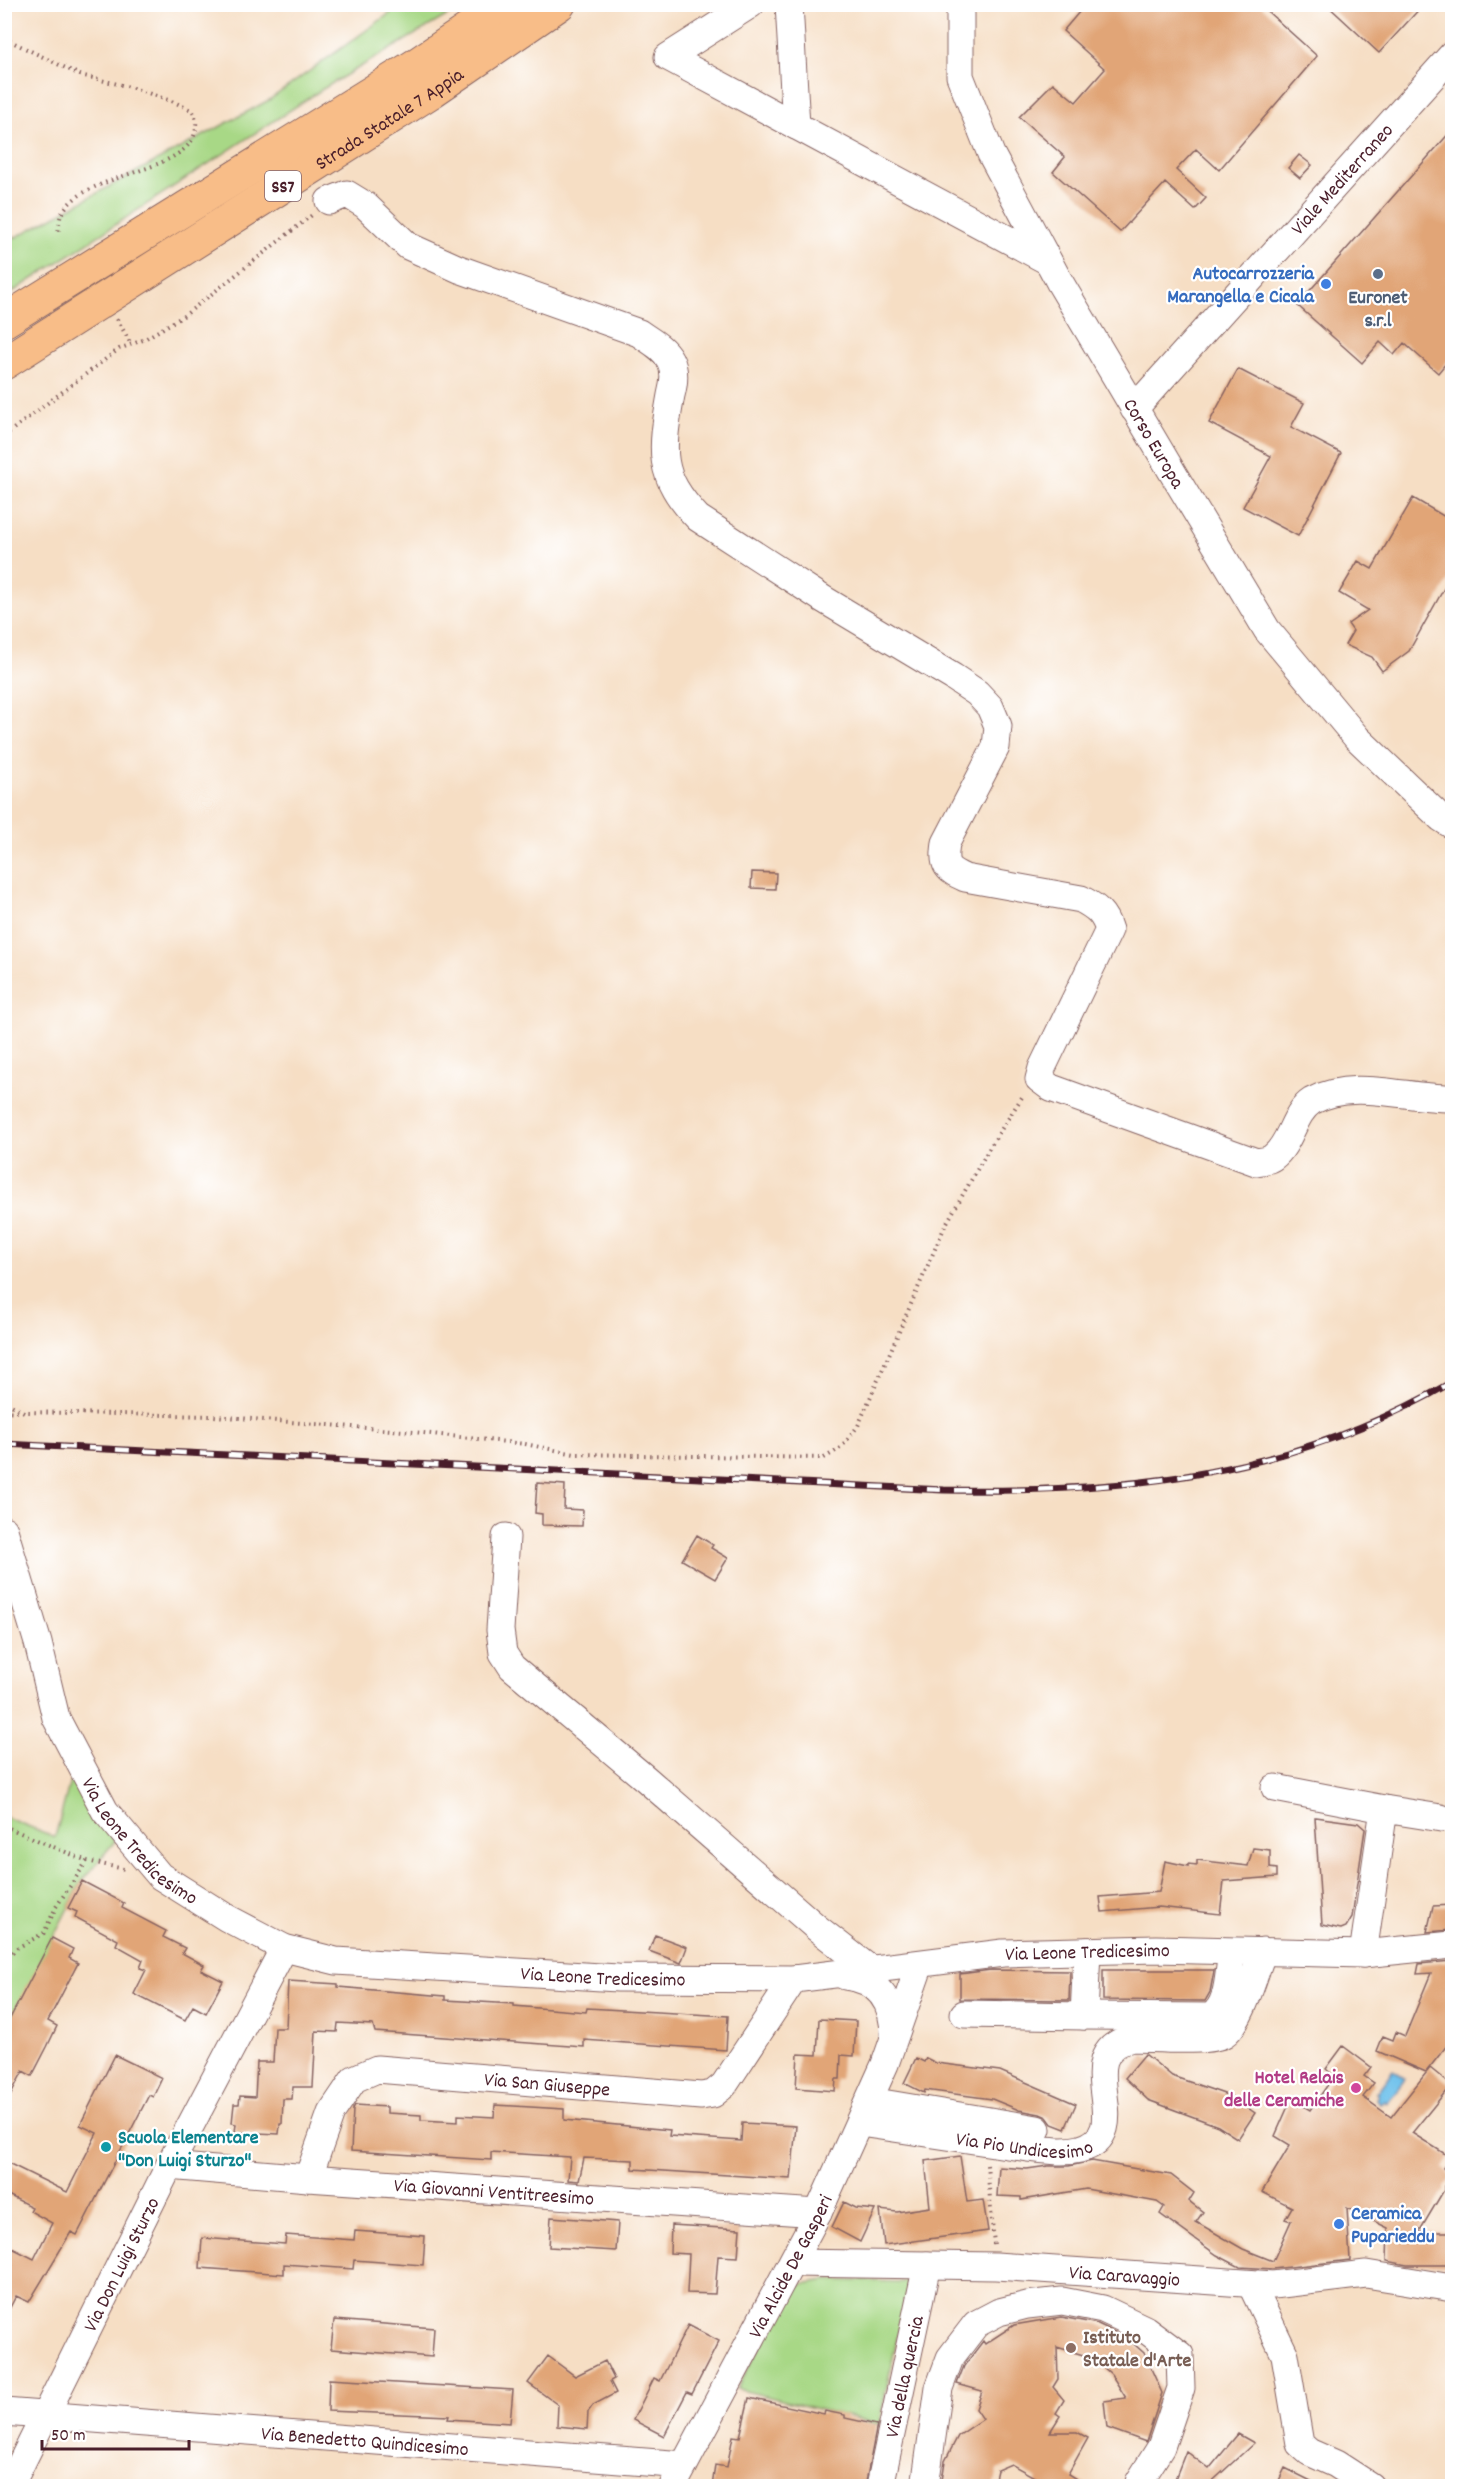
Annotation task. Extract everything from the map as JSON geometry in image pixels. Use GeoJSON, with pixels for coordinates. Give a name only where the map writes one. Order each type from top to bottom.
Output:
{"type":"FeatureCollection","features":[{"type":"Feature","properties":{"kind":"highway","name":"Strada Statale 7 Appia"},"geometry":{"type":"LineString","coordinates":[[4,321],[416,65],[506,4]]}},
{"type":"Feature","properties":{"kind":"highway","name":"Strada Statale 7 Appia"},"geometry":{"type":"LineString","coordinates":[[4,363],[432,91],[559,4]]}},
{"type":"Feature","properties":{"kind":"street"},"geometry":{"type":"LineString","coordinates":[[751,4],[668,57],[1048,261]]}},
{"type":"Feature","properties":{"kind":"street"},"geometry":{"type":"LineString","coordinates":[[789,4],[796,126]]}},
{"type":"Feature","properties":{"kind":"street","name":"Corso Europa"},"geometry":{"type":"LineString","coordinates":[[960,4],[960,76],[990,154],[1048,261],[1134,409],[1267,630],[1357,738],[1452,825]]}},
{"type":"Feature","properties":{"kind":"street","name":"Viale Mediterraneo"},"geometry":{"type":"LineString","coordinates":[[1134,409],[1452,55]]}},
{"type":"Feature","properties":{"kind":"street"},"geometry":{"type":"LineString","coordinates":[[329,201],[347,194],[366,206],[408,246],[459,269],[639,333],[662,348],[671,361],[675,379],[664,432],[666,465],[671,484],[684,503],[698,518],[813,593],[953,676],[977,693],[990,707],[998,726],[996,747],[946,843],[944,859],[950,871],[965,878],[1081,899],[1094,906],[1105,916],[1109,930],[1042,1068],[1039,1079],[1051,1088],[1256,1162],[1272,1159],[1283,1146],[1298,1118],[1310,1102],[1327,1095],[1345,1090],[1452,1098]]}},
{"type":"Feature","properties":{"kind":"street","name":"Via Leone Tredicesimo"},"geometry":{"type":"LineString","coordinates":[[4,1530],[38,1643],[56,1718],[105,1811],[159,1876],[227,1918],[284,1948],[336,1960],[607,1977],[794,1979],[1003,1953],[1156,1949],[1263,1951],[1320,1955],[1363,1954],[1452,1945]]}},
{"type":"Feature","properties":{"kind":"street"},"geometry":{"type":"LineString","coordinates":[[506,1537],[500,1630],[503,1653],[512,1666],[817,1928],[895,1967]]}},
{"type":"Feature","properties":{"kind":"street"},"geometry":{"type":"LineString","coordinates":[[1275,1788],[1441,1818]]}},
{"type":"Feature","properties":{"kind":"street"},"geometry":{"type":"LineString","coordinates":[[1363,1954],[1384,1809]]}},
{"type":"Feature","properties":{"kind":"street","name":"Via Don Luigi Sturzo"},"geometry":{"type":"LineString","coordinates":[[10,2487],[44,2414],[169,2166],[284,1948]]}},
{"type":"Feature","properties":{"kind":"street","name":"Via Pio Undicesimo"},"geometry":{"type":"LineString","coordinates":[[865,2112],[1028,2148],[1055,2151],[1082,2148],[1098,2140],[1104,2133],[1106,2123],[1101,2066],[1104,2056],[1111,2048],[1120,2041],[1132,2038],[1208,2039],[1224,2034],[1242,2008],[1263,1951]]}},
{"type":"Feature","properties":{"kind":"street"},"geometry":{"type":"LineString","coordinates":[[1084,2016],[1087,1952]]}},
{"type":"Feature","properties":{"kind":"street"},"geometry":{"type":"LineString","coordinates":[[964,2014],[1210,2017],[1219,2013],[1224,2000],[1232,1952]]}},
{"type":"Feature","properties":{"kind":"street","name":"Via Alcide De Gasperi"},"geometry":{"type":"LineString","coordinates":[[894,2040],[894,2022],[886,1982],[895,1967]]}},
{"type":"Feature","properties":{"kind":"street","name":"Via Alcide De Gasperi"},"geometry":{"type":"LineString","coordinates":[[678,2476],[793,2263],[865,2112],[894,2040],[895,1967]]}},
{"type":"Feature","properties":{"kind":"street"},"geometry":{"type":"LineString","coordinates":[[829,1975],[869,1981],[882,1992],[890,2004]]}},
{"type":"Feature","properties":{"kind":"street","name":"Via San Giuseppe"},"geometry":{"type":"LineString","coordinates":[[308,2178],[331,2113],[354,2079],[377,2069],[701,2096],[714,2094],[724,2085],[794,1979]]}},
{"type":"Feature","properties":{"kind":"street","name":"Via Pio Undicesimo"},"geometry":{"type":"LineString","coordinates":[[865,2112],[1037,2129]]}},
{"type":"Feature","properties":{"kind":"street","name":"Via Giovanni Ventitreesimo"},"geometry":{"type":"LineString","coordinates":[[169,2166],[308,2178],[818,2213]]}},
{"type":"Feature","properties":{"kind":"street","name":"Via Caravaggio"},"geometry":{"type":"LineString","coordinates":[[793,2263],[996,2266],[1273,2285],[1366,2274],[1452,2288]]}},
{"type":"Feature","properties":{"kind":"street","name":"Via della quercia"},"geometry":{"type":"LineString","coordinates":[[880,2487],[927,2265]]}},
{"type":"Feature","properties":{"kind":"street"},"geometry":{"type":"LineString","coordinates":[[1251,2284],[1285,2355],[1300,2444],[1309,2452],[1336,2464],[1370,2487]]}},
{"type":"Feature","properties":{"kind":"street"},"geometry":{"type":"LineString","coordinates":[[925,2487],[939,2388],[950,2358],[976,2324],[999,2312],[1027,2305],[1062,2301],[1103,2309],[1144,2329],[1180,2355],[1181,2388],[1161,2447],[1138,2487]]}},
{"type":"Feature","properties":{"kind":"street"},"geometry":{"type":"LineString","coordinates":[[900,2390],[934,2431]]}},
{"type":"Feature","properties":{"kind":"street","name":"Via Benedetto Quindicesimo"},"geometry":{"type":"LineString","coordinates":[[4,2412],[678,2476]]}},
{"type":"Feature","properties":{"kind":"path"},"geometry":{"type":"LineString","coordinates":[[4,38],[80,75],[130,87],[193,111],[196,125],[191,142],[174,158],[90,188],[71,201],[60,217],[58,233]]}},
{"type":"Feature","properties":{"kind":"path"},"geometry":{"type":"LineString","coordinates":[[4,436],[119,349],[143,340],[185,315],[329,201]]}},
{"type":"Feature","properties":{"kind":"path"},"geometry":{"type":"LineString","coordinates":[[117,319],[131,345]]}},
{"type":"Feature","properties":{"kind":"path"},"geometry":{"type":"LineString","coordinates":[[4,1411],[214,1416],[404,1431],[525,1444],[575,1454],[824,1458],[841,1448],[858,1426],[945,1226],[990,1147],[1030,1084],[1039,1079]]}},
{"type":"Feature","properties":{"kind":"path"},"geometry":{"type":"LineString","coordinates":[[4,1397],[9,1404],[24,1412]]}},
{"type":"Feature","properties":{"kind":"path"},"geometry":{"type":"LineString","coordinates":[[4,1826],[87,1861],[159,1876]]}},
{"type":"Feature","properties":{"kind":"path"},"geometry":{"type":"LineString","coordinates":[[4,1961],[17,1948],[44,1933],[56,1907],[87,1861]]}},
{"type":"Feature","properties":{"kind":"path"},"geometry":{"type":"LineString","coordinates":[[988,2180],[996,2266]]}},
{"type":"Feature","properties":{"kind":"green space"},"geometry":{"type":"Polygon","coordinates":[[[403,4],[465,5],[321,90],[5,297],[5,243],[269,100],[403,4]]]}},
{"type":"Feature","properties":{"kind":"green space"},"geometry":{"type":"Polygon","coordinates":[[[72,1774],[115,1841],[82,1881],[5,2031],[5,1817],[55,1837],[72,1774]]]}},
{"type":"Feature","properties":{"kind":"green space"},"geometry":{"type":"Polygon","coordinates":[[[827,2280],[909,2282],[879,2424],[737,2389],[794,2285],[827,2280]]]}},
{"type":"Feature","properties":{"kind":"water"},"geometry":{"type":"Polygon","coordinates":[[[1393,2070],[1405,2079],[1387,2103],[1385,2101],[1380,2104],[1376,2099],[1378,2095],[1376,2093],[1393,2070]]]}},
{"type":"Feature","properties":{"kind":"building"},"geometry":{"type":"Polygon","coordinates":[[[1086,4],[1259,4],[1317,56],[1219,170],[1196,149],[1176,170],[1206,198],[1195,210],[1165,183],[1120,232],[1053,172],[1065,157],[1019,117],[1053,83],[1076,102],[1105,69],[1063,31],[1086,4]]]}},
{"type":"Feature","properties":{"kind":"building"},"geometry":{"type":"Polygon","coordinates":[[[1326,4],[1424,4],[1379,53],[1326,4]]]}},
{"type":"Feature","properties":{"kind":"building"},"geometry":{"type":"Polygon","coordinates":[[[1452,130],[1452,356],[1438,373],[1404,343],[1394,355],[1380,342],[1362,363],[1297,305],[1452,130]]]}},
{"type":"Feature","properties":{"kind":"building"},"geometry":{"type":"Polygon","coordinates":[[[1299,155],[1312,165],[1300,178],[1288,168],[1299,155]]]}},
{"type":"Feature","properties":{"kind":"building"},"geometry":{"type":"Polygon","coordinates":[[[1238,369],[1304,403],[1291,427],[1341,453],[1298,536],[1243,507],[1271,456],[1209,423],[1238,369]]]}},
{"type":"Feature","properties":{"kind":"building"},"geometry":{"type":"Polygon","coordinates":[[[1413,498],[1452,521],[1452,574],[1409,651],[1382,671],[1372,657],[1345,645],[1353,631],[1348,624],[1368,610],[1339,593],[1358,561],[1372,569],[1413,498]]]}},
{"type":"Feature","properties":{"kind":"building"},"geometry":{"type":"Polygon","coordinates":[[[752,872],[776,873],[775,889],[751,888],[752,872]]]}},
{"type":"Feature","properties":{"kind":"building"},"geometry":{"type":"Polygon","coordinates":[[[537,1483],[565,1485],[564,1509],[583,1510],[582,1526],[542,1525],[542,1514],[535,1513],[537,1483]]]}},
{"type":"Feature","properties":{"kind":"building"},"geometry":{"type":"Polygon","coordinates":[[[697,1535],[713,1545],[711,1548],[728,1558],[715,1579],[682,1560],[697,1535]]]}},
{"type":"Feature","properties":{"kind":"building"},"geometry":{"type":"Polygon","coordinates":[[[1315,1817],[1358,1823],[1365,1829],[1352,1917],[1346,1927],[1341,1929],[1322,1925],[1315,1817]]]}},
{"type":"Feature","properties":{"kind":"building"},"geometry":{"type":"Polygon","coordinates":[[[1253,1848],[1270,1850],[1270,1868],[1277,1869],[1277,1877],[1224,1881],[1220,1914],[1159,1907],[1102,1912],[1100,1897],[1159,1892],[1165,1861],[1188,1866],[1188,1864],[1197,1865],[1197,1860],[1248,1866],[1253,1848]]]}},
{"type":"Feature","properties":{"kind":"building"},"geometry":{"type":"Polygon","coordinates":[[[82,1881],[124,1903],[122,1908],[166,1931],[163,1937],[185,1948],[182,1953],[204,1965],[201,1970],[223,1981],[206,2013],[193,2006],[185,2020],[134,1994],[146,1970],[140,1968],[143,1960],[116,1945],[118,1940],[75,1917],[77,1912],[68,1908],[82,1881]]]}},
{"type":"Feature","properties":{"kind":"building"},"geometry":{"type":"Polygon","coordinates":[[[1452,1905],[1452,1930],[1427,1932],[1433,1906],[1452,1905]]]}},
{"type":"Feature","properties":{"kind":"building"},"geometry":{"type":"Polygon","coordinates":[[[655,1935],[687,1947],[681,1963],[649,1951],[655,1935]]]}},
{"type":"Feature","properties":{"kind":"building"},"geometry":{"type":"Polygon","coordinates":[[[52,1938],[73,1949],[69,1958],[78,1963],[48,2021],[57,2026],[47,2047],[32,2076],[23,2071],[4,2107],[4,2030],[52,1938]]]}},
{"type":"Feature","properties":{"kind":"building"},"geometry":{"type":"Polygon","coordinates":[[[1452,1961],[1452,2039],[1426,2072],[1377,2051],[1383,2036],[1393,2040],[1396,2032],[1405,2036],[1431,1973],[1417,1974],[1419,1964],[1452,1961]]]}},
{"type":"Feature","properties":{"kind":"building"},"geometry":{"type":"Polygon","coordinates":[[[991,1970],[1070,1971],[1069,2000],[960,1999],[960,1974],[991,1970]]]}},
{"type":"Feature","properties":{"kind":"building"},"geometry":{"type":"Polygon","coordinates":[[[1103,1970],[1214,1971],[1210,1992],[1205,2001],[1103,2000],[1103,1970]]]}},
{"type":"Feature","properties":{"kind":"building"},"geometry":{"type":"Polygon","coordinates":[[[288,1981],[445,1996],[445,2000],[514,2004],[514,2006],[586,2012],[587,2008],[728,2016],[726,2050],[584,2040],[584,2047],[375,2032],[373,2025],[338,2023],[337,2032],[316,2031],[313,2087],[293,2087],[292,2099],[283,2099],[282,2124],[280,2124],[279,2134],[235,2132],[236,2124],[232,2123],[234,2104],[239,2104],[240,2096],[255,2097],[257,2062],[273,2062],[275,2028],[286,2028],[288,1981]]]}},
{"type":"Feature","properties":{"kind":"building"},"geometry":{"type":"Polygon","coordinates":[[[819,2019],[856,2021],[854,2056],[841,2055],[840,2079],[836,2079],[835,2091],[796,2088],[798,2054],[817,2055],[819,2019]]]}},
{"type":"Feature","properties":{"kind":"building"},"geometry":{"type":"Polygon","coordinates":[[[1343,2046],[1371,2067],[1364,2076],[1374,2083],[1363,2097],[1391,2117],[1430,2068],[1451,2085],[1412,2133],[1450,2157],[1443,2168],[1452,2178],[1444,2186],[1444,2190],[1419,2232],[1452,2232],[1452,2265],[1407,2265],[1387,2261],[1388,2228],[1347,2208],[1350,2260],[1273,2269],[1240,2267],[1217,2255],[1160,2214],[1164,2207],[1157,2202],[1086,2189],[1021,2200],[1021,2197],[997,2196],[999,2167],[1027,2169],[1069,2166],[1092,2161],[1171,2175],[1194,2193],[1189,2201],[1203,2212],[1196,2222],[1243,2249],[1273,2261],[1291,2221],[1285,2219],[1292,2207],[1262,2192],[1290,2145],[1275,2136],[1290,2102],[1297,2102],[1310,2110],[1334,2076],[1326,2069],[1343,2046]]]}},
{"type":"Feature","properties":{"kind":"building"},"geometry":{"type":"Polygon","coordinates":[[[1145,2054],[1172,2076],[1230,2096],[1255,2113],[1238,2139],[1218,2126],[1148,2100],[1125,2078],[1145,2054]]]}},
{"type":"Feature","properties":{"kind":"building","name":"Scuola Elementare \"Don Luigi Sturzo\""},"geometry":{"type":"Polygon","coordinates":[[[115,2055],[162,2078],[153,2097],[149,2095],[77,2235],[71,2232],[29,2302],[16,2296],[4,2319],[4,2244],[34,2259],[52,2223],[30,2211],[32,2207],[4,2193],[4,2161],[67,2192],[97,2133],[80,2125],[115,2055]]]}},
{"type":"Feature","properties":{"kind":"building"},"geometry":{"type":"Polygon","coordinates":[[[916,2058],[924,2062],[926,2058],[936,2063],[1000,2071],[1076,2104],[1065,2129],[1052,2124],[1047,2117],[1040,2114],[1019,2110],[992,2099],[925,2090],[924,2093],[904,2083],[916,2058]]]}},
{"type":"Feature","properties":{"kind":"building"},"geometry":{"type":"Polygon","coordinates":[[[355,2105],[387,2107],[387,2113],[421,2115],[421,2120],[458,2122],[458,2115],[494,2117],[495,2105],[564,2109],[564,2120],[670,2130],[669,2136],[741,2141],[742,2123],[796,2126],[791,2179],[633,2169],[633,2160],[584,2158],[579,2181],[568,2180],[570,2157],[491,2152],[491,2160],[351,2151],[355,2105]]]}},
{"type":"Feature","properties":{"kind":"building"},"geometry":{"type":"Polygon","coordinates":[[[960,2156],[967,2202],[983,2200],[988,2231],[884,2245],[880,2210],[897,2212],[930,2207],[925,2161],[960,2156]]]}},
{"type":"Feature","properties":{"kind":"building"},"geometry":{"type":"Polygon","coordinates":[[[844,2202],[856,2208],[875,2210],[860,2242],[832,2227],[844,2202]]]}},
{"type":"Feature","properties":{"kind":"building"},"geometry":{"type":"Polygon","coordinates":[[[551,2217],[618,2222],[616,2251],[549,2247],[551,2217]]]}},
{"type":"Feature","properties":{"kind":"building"},"geometry":{"type":"Polygon","coordinates":[[[671,2225],[740,2229],[738,2257],[718,2256],[715,2294],[687,2293],[689,2254],[670,2253],[671,2225]]]}},
{"type":"Feature","properties":{"kind":"building"},"geometry":{"type":"Polygon","coordinates":[[[355,2231],[425,2236],[423,2265],[354,2260],[353,2269],[284,2264],[284,2274],[200,2268],[202,2238],[285,2244],[286,2235],[354,2240],[355,2231]]]}},
{"type":"Feature","properties":{"kind":"building"},"geometry":{"type":"Polygon","coordinates":[[[1061,2317],[1098,2324],[1127,2338],[1144,2353],[1162,2393],[1146,2442],[1107,2428],[1104,2401],[1126,2398],[1111,2374],[1093,2358],[1057,2347],[1058,2379],[1053,2387],[1064,2400],[1056,2413],[1060,2416],[1050,2432],[1077,2432],[1088,2438],[1068,2474],[1089,2487],[1034,2487],[1038,2479],[1011,2464],[997,2470],[993,2487],[941,2487],[945,2461],[958,2436],[983,2419],[976,2409],[982,2391],[957,2384],[964,2366],[983,2341],[985,2344],[1014,2325],[1061,2317]]]}},
{"type":"Feature","properties":{"kind":"building"},"geometry":{"type":"Polygon","coordinates":[[[334,2320],[434,2328],[432,2357],[331,2349],[334,2320]]]}},
{"type":"Feature","properties":{"kind":"building"},"geometry":{"type":"Polygon","coordinates":[[[688,2325],[719,2341],[692,2394],[687,2392],[664,2436],[633,2420],[654,2378],[660,2381],[688,2325]]]}},
{"type":"Feature","properties":{"kind":"building"},"geometry":{"type":"Polygon","coordinates":[[[548,2356],[575,2376],[605,2361],[614,2379],[610,2381],[616,2393],[593,2405],[588,2412],[587,2429],[557,2426],[558,2405],[528,2383],[548,2356]]]}},
{"type":"Feature","properties":{"kind":"building"},"geometry":{"type":"Polygon","coordinates":[[[329,2379],[513,2390],[510,2423],[448,2419],[449,2416],[328,2411],[329,2379]]]}},
{"type":"Feature","properties":{"kind":"building"},"geometry":{"type":"Polygon","coordinates":[[[749,2398],[824,2414],[825,2411],[845,2415],[845,2418],[877,2425],[865,2487],[712,2487],[715,2465],[727,2467],[733,2436],[740,2437],[749,2398]]]}},
{"type":"Feature","properties":{"kind":"building"},"geometry":{"type":"Polygon","coordinates":[[[1238,2434],[1254,2443],[1206,2487],[1185,2487],[1175,2479],[1186,2451],[1209,2469],[1238,2434]]]}},
{"type":"Feature","properties":{"kind":"building"},"geometry":{"type":"Polygon","coordinates":[[[1285,2468],[1323,2487],[1276,2487],[1285,2468]]]}},
{"type":"Feature","properties":{"kind":"railway"},"geometry":{"type":"LineString","coordinates":[[4,1444],[944,1490],[1078,1488],[1143,1482],[1206,1472],[1269,1458],[1330,1439],[1391,1414],[1452,1382]]}},
{"type":"Feature","properties":{"kind":"place","name":"Euronet s.r.l"},"geometry":{"type":"Point","coordinates":[1378,274]}},
{"type":"Feature","properties":{"kind":"place","name":"Autocarrozzeria Marangella e Cicala"},"geometry":{"type":"Point","coordinates":[1326,284]}},
{"type":"Feature","properties":{"kind":"place","name":"Hotel Relais delle Ceramiche"},"geometry":{"type":"Point","coordinates":[1356,2088]}},
{"type":"Feature","properties":{"kind":"place","name":"Scuola Elementare \"Don Luigi Sturzo\""},"geometry":{"type":"Point","coordinates":[106,2147]}},
{"type":"Feature","properties":{"kind":"place","name":"Ceramica Puparieddu"},"geometry":{"type":"Point","coordinates":[1339,2224]}},
{"type":"Feature","properties":{"kind":"place","name":"Istituto Statale d'Arte"},"geometry":{"type":"Point","coordinates":[1071,2348]}}]}
